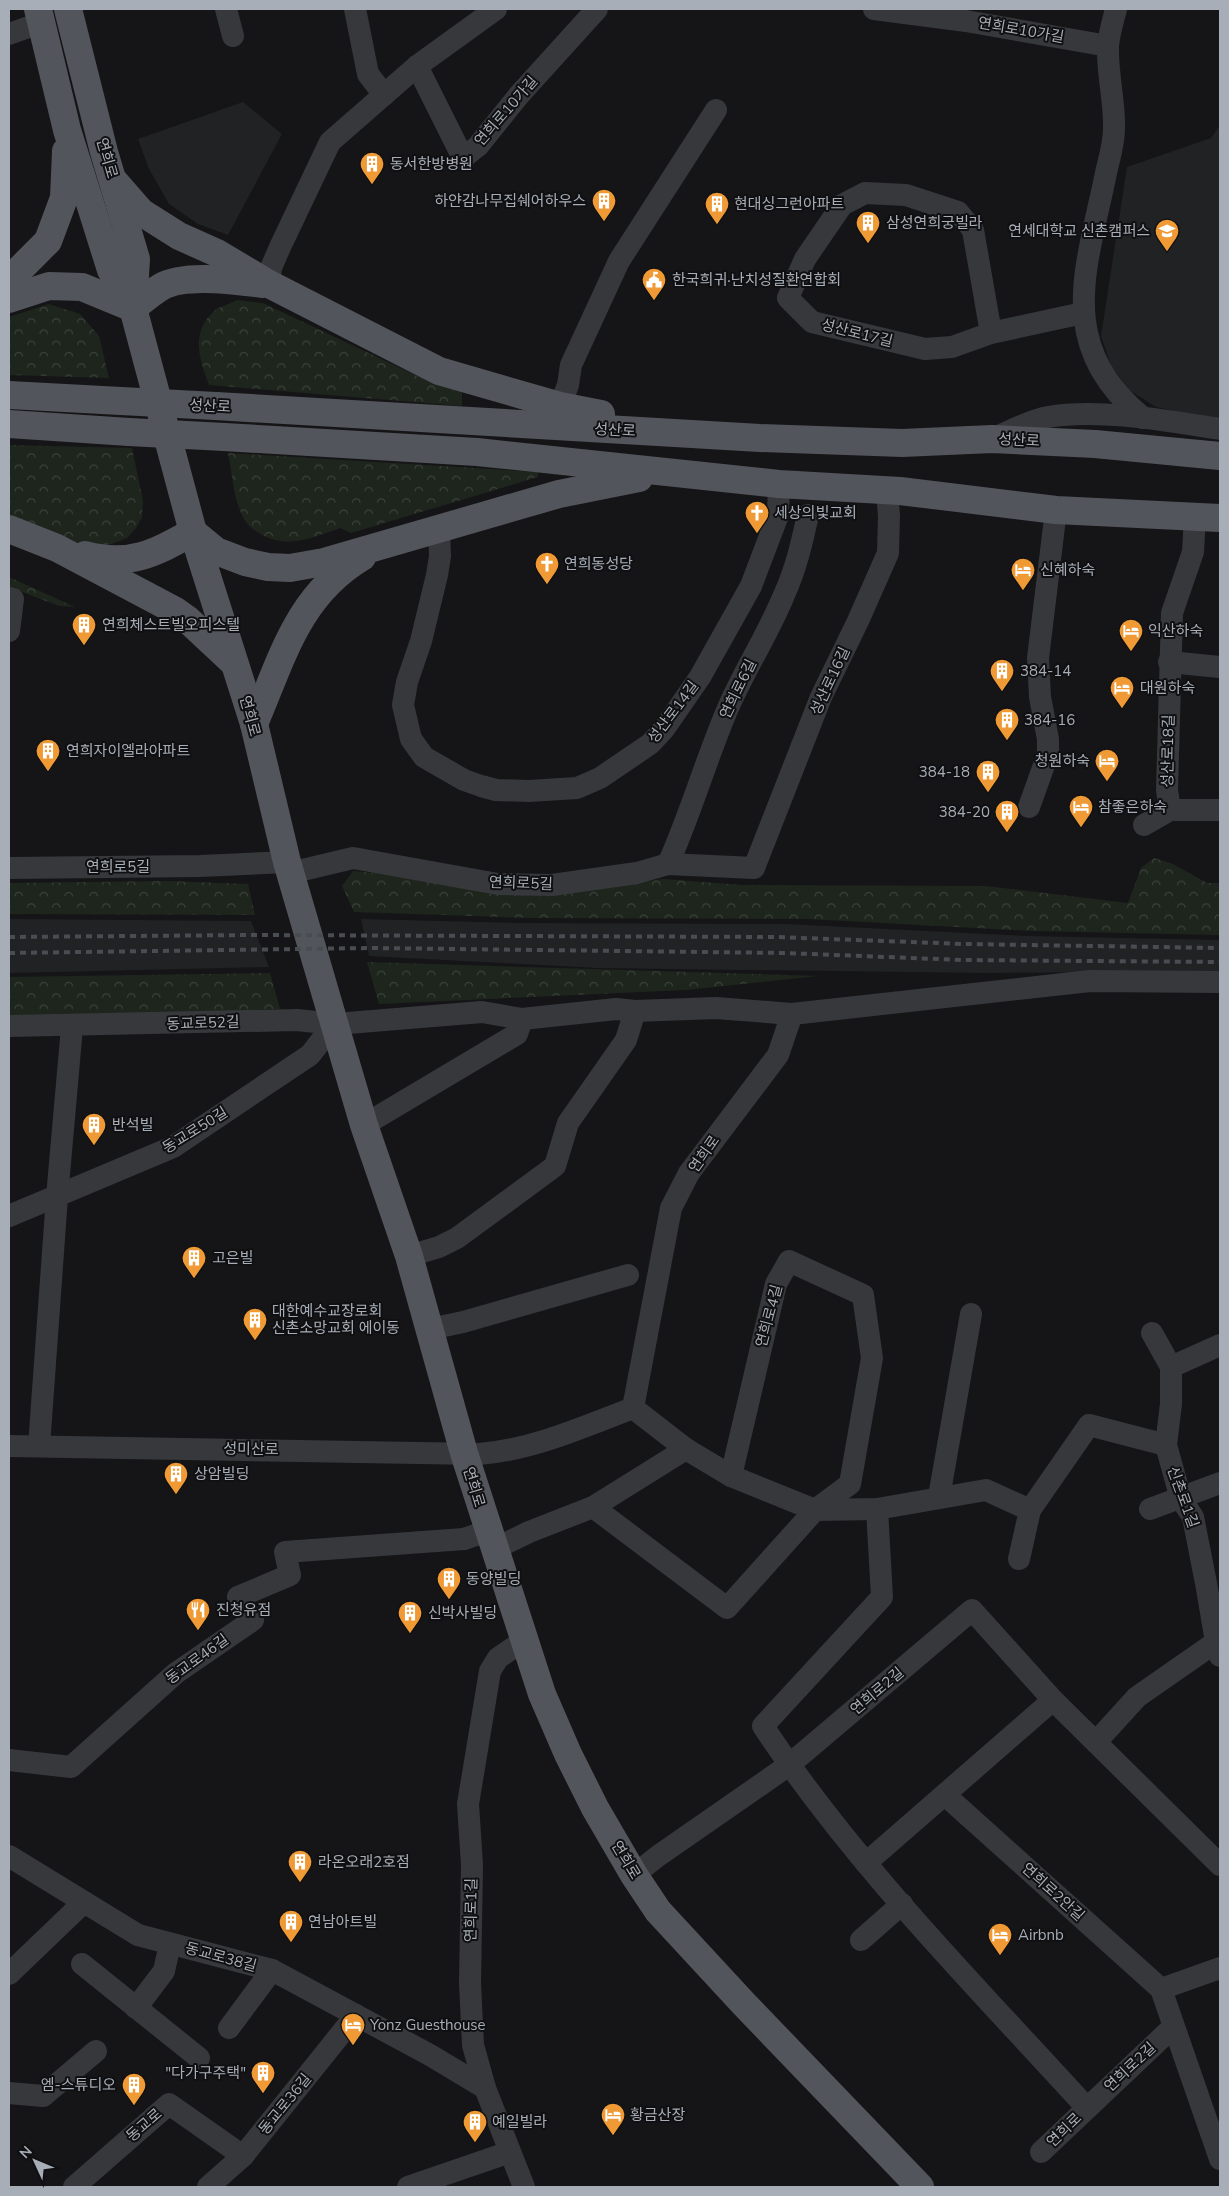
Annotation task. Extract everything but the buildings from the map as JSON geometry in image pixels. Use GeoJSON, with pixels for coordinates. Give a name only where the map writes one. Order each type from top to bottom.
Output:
{"type":"FeatureCollection","features":[{"type":"Feature","properties":{"kind":"main road","name":"연희로"},"geometry":{"type":"LineString","coordinates":[[68,9],[136,259],[133,308]]}},
{"type":"Feature","properties":{"kind":"main road","name":"연희로"},"geometry":{"type":"LineString","coordinates":[[39,16],[67,130],[110,270],[133,308],[193,532],[254,724],[288,867],[341,1024],[364,1125],[409,1256],[464,1453],[542,1694],[568,1754],[595,1808],[634,1875],[665,1918],[744,2004],[920,2187]]}},
{"type":"Feature","properties":{"kind":"main road"},"geometry":{"type":"LineString","coordinates":[[9,280],[48,241],[64,198],[67,130]]}},
{"type":"Feature","properties":{"kind":"main road"},"geometry":{"type":"LineString","coordinates":[[113,180],[141,212],[179,236],[217,253],[269,284],[439,372],[560,406],[597,413],[651,432]]}},
{"type":"Feature","properties":{"kind":"main road"},"geometry":{"type":"LineString","coordinates":[[9,299],[49,286],[82,287],[133,308],[163,286],[183,281],[202,278],[269,284]]}},
{"type":"Feature","properties":{"kind":"main road","name":"성산로"},"geometry":{"type":"LineString","coordinates":[[9,395],[651,432],[902,443],[992,439],[1112,446],[1220,456]]}},
{"type":"Feature","properties":{"kind":"main road","name":"성산로"},"geometry":{"type":"LineString","coordinates":[[9,424],[477,452],[662,473],[779,484],[887,491],[1056,510],[1207,517]]}},
{"type":"Feature","properties":{"kind":"main road"},"geometry":{"type":"LineString","coordinates":[[57,548],[99,559],[136,558],[155,553],[193,532],[216,551],[245,562],[268,567],[290,568],[324,562],[386,542],[559,494],[662,473]]}},
{"type":"Feature","properties":{"kind":"main road"},"geometry":{"type":"LineString","coordinates":[[9,529],[57,548],[174,610],[188,620],[235,664]]}},
{"type":"Feature","properties":{"kind":"main road"},"geometry":{"type":"LineString","coordinates":[[254,724],[280,666],[286,644],[315,596],[332,578],[386,542]]}},
{"type":"Feature","properties":{"kind":"street"},"geometry":{"type":"LineString","coordinates":[[226,9],[233,36]]}},
{"type":"Feature","properties":{"kind":"street"},"geometry":{"type":"LineString","coordinates":[[355,9],[368,74],[384,95]]}},
{"type":"Feature","properties":{"kind":"street"},"geometry":{"type":"LineString","coordinates":[[269,284],[271,268],[280,247],[330,142],[417,66],[496,9]]}},
{"type":"Feature","properties":{"kind":"street","name":"연희로10가길"},"geometry":{"type":"LineString","coordinates":[[417,66],[463,158],[478,146],[519,95],[597,9]]}},
{"type":"Feature","properties":{"kind":"street","name":"연희로10가길"},"geometry":{"type":"LineString","coordinates":[[874,9],[904,11],[1108,46]]}},
{"type":"Feature","properties":{"kind":"street"},"geometry":{"type":"LineString","coordinates":[[1116,9],[1108,46],[1114,130],[1084,277],[1083,313],[1085,331],[1093,354],[1108,383],[1123,401],[1143,418]]}},
{"type":"Feature","properties":{"kind":"street","name":"연희로"},"geometry":{"type":"LineString","coordinates":[[9,34],[39,16]]}},
{"type":"Feature","properties":{"kind":"street"},"geometry":{"type":"LineString","coordinates":[[560,406],[568,385],[571,365],[619,261],[716,110]]}},
{"type":"Feature","properties":{"kind":"street","name":"성산로17길"},"geometry":{"type":"LineString","coordinates":[[990,333],[973,230],[958,212],[906,196],[865,193],[842,205],[805,259],[788,298],[812,322],[925,349],[952,347],[990,333],[1083,313]]}},
{"type":"Feature","properties":{"kind":"street"},"geometry":{"type":"LineString","coordinates":[[992,439],[1046,417],[1083,414],[1143,418],[1220,429]]}},
{"type":"Feature","properties":{"kind":"street","name":"성산로14길"},"geometry":{"type":"LineString","coordinates":[[439,528],[440,556],[437,575],[421,641],[407,682],[402,705],[411,739],[424,757],[464,780],[481,786],[496,790],[529,792],[577,788],[600,778],[650,744],[664,729],[689,693],[751,586],[778,515],[779,484]]}},
{"type":"Feature","properties":{"kind":"street","name":"성산로16길"},"geometry":{"type":"LineString","coordinates":[[754,868],[821,697],[888,554],[889,516],[887,491]]}},
{"type":"Feature","properties":{"kind":"street"},"geometry":{"type":"LineString","coordinates":[[1029,807],[1048,754],[1048,739],[1040,698],[1038,658],[1056,510]]}},
{"type":"Feature","properties":{"kind":"street","name":"연희로6길"},"geometry":{"type":"LineString","coordinates":[[668,864],[687,823],[720,728],[785,595],[799,555],[808,515]]}},
{"type":"Feature","properties":{"kind":"street","name":"성산로18길"},"geometry":{"type":"LineString","coordinates":[[1170,810],[1167,790],[1169,662],[1172,613],[1207,517]]}},
{"type":"Feature","properties":{"kind":"street"},"geometry":{"type":"LineString","coordinates":[[9,631],[11,599]]}},
{"type":"Feature","properties":{"kind":"street"},"geometry":{"type":"LineString","coordinates":[[1169,662],[1220,667]]}},
{"type":"Feature","properties":{"kind":"street"},"geometry":{"type":"LineString","coordinates":[[1144,825],[1170,810],[1220,810]]}},
{"type":"Feature","properties":{"kind":"street","name":"연희로5길"},"geometry":{"type":"LineString","coordinates":[[9,868],[253,865],[288,867],[353,858],[498,884],[552,885],[637,873],[668,864],[754,868]]}},
{"type":"Feature","properties":{"kind":"street"},"geometry":{"type":"LineString","coordinates":[[341,1024],[482,1012],[522,1019],[616,1009],[636,1011],[716,1008],[792,1014],[1090,981],[1220,982]]}},
{"type":"Feature","properties":{"kind":"street"},"geometry":{"type":"LineString","coordinates":[[409,1256],[439,1247],[457,1238],[555,1166],[568,1123],[626,1040],[636,1011]]}},
{"type":"Feature","properties":{"kind":"street","name":"연희로"},"geometry":{"type":"LineString","coordinates":[[464,1453],[504,1452],[568,1432],[633,1408],[671,1208],[689,1173],[778,1055],[792,1014]]}},
{"type":"Feature","properties":{"kind":"street"},"geometry":{"type":"LineString","coordinates":[[364,1125],[516,1034],[522,1019]]}},
{"type":"Feature","properties":{"kind":"street","name":"동교로52길"},"geometry":{"type":"LineString","coordinates":[[9,1026],[297,1020],[341,1024]]}},
{"type":"Feature","properties":{"kind":"street","name":"동교로50길"},"geometry":{"type":"LineString","coordinates":[[9,1216],[173,1147],[310,1055],[341,1024]]}},
{"type":"Feature","properties":{"kind":"street"},"geometry":{"type":"LineString","coordinates":[[39,1446],[57,1197],[72,1026]]}},
{"type":"Feature","properties":{"kind":"street","name":"연희로4길"},"geometry":{"type":"LineString","coordinates":[[593,1507],[727,1608],[816,1510],[850,1484],[872,1358],[863,1295],[789,1261],[776,1284],[731,1476]]}},
{"type":"Feature","properties":{"kind":"street"},"geometry":{"type":"LineString","coordinates":[[430,1329],[463,1322],[628,1275]]}},
{"type":"Feature","properties":{"kind":"street"},"geometry":{"type":"LineString","coordinates":[[938,1497],[971,1314]]}},
{"type":"Feature","properties":{"kind":"street","name":"신촌로1길"},"geometry":{"type":"LineString","coordinates":[[1152,1333],[1171,1367],[1171,1404],[1166,1445],[1181,1499],[1193,1517],[1218,1649]]}},
{"type":"Feature","properties":{"kind":"street"},"geometry":{"type":"LineString","coordinates":[[1171,1367],[1220,1344]]}},
{"type":"Feature","properties":{"kind":"street"},"geometry":{"type":"LineString","coordinates":[[633,1408],[686,1449],[731,1476],[816,1510],[877,1508],[986,1490],[1030,1510]]}},
{"type":"Feature","properties":{"kind":"street"},"geometry":{"type":"LineString","coordinates":[[1020,1559],[1030,1510],[1089,1425],[1166,1445]]}},
{"type":"Feature","properties":{"kind":"street","name":"성미산로"},"geometry":{"type":"LineString","coordinates":[[9,1446],[464,1453]]}},
{"type":"Feature","properties":{"kind":"street"},"geometry":{"type":"LineString","coordinates":[[491,1540],[529,1532],[593,1507],[686,1449]]}},
{"type":"Feature","properties":{"kind":"street"},"geometry":{"type":"LineString","coordinates":[[1150,1509],[1220,1483]]}},
{"type":"Feature","properties":{"kind":"street"},"geometry":{"type":"LineString","coordinates":[[877,1508],[882,1597],[763,1726],[789,1765],[866,1863],[1087,2108]]}},
{"type":"Feature","properties":{"kind":"street","name":"동교로46길"},"geometry":{"type":"LineString","coordinates":[[9,1760],[71,1767],[176,1672],[253,1620],[238,1597],[290,1575],[286,1552],[464,1539],[491,1540]]}},
{"type":"Feature","properties":{"kind":"street","name":"연희로2길"},"geometry":{"type":"LineString","coordinates":[[634,1875],[658,1856],[789,1765],[972,1610],[1053,1700],[1220,1865]]}},
{"type":"Feature","properties":{"kind":"street","name":"연희로1길"},"geometry":{"type":"LineString","coordinates":[[523,1640],[498,1658],[490,1672],[468,1804],[472,1864],[470,1983],[473,2045],[485,2088],[524,2187]]}},
{"type":"Feature","properties":{"kind":"street"},"geometry":{"type":"LineString","coordinates":[[1096,1742],[1137,1697],[1218,1649]]}},
{"type":"Feature","properties":{"kind":"street"},"geometry":{"type":"LineString","coordinates":[[866,1863],[1053,1700]]}},
{"type":"Feature","properties":{"kind":"street","name":"연희로2안길"},"geometry":{"type":"LineString","coordinates":[[945,1795],[1161,1989],[1220,2159]]}},
{"type":"Feature","properties":{"kind":"street","name":"동교로38길"},"geometry":{"type":"LineString","coordinates":[[9,1856],[138,1935],[218,1954],[272,1970],[430,2055],[485,2088]]}},
{"type":"Feature","properties":{"kind":"street"},"geometry":{"type":"LineString","coordinates":[[9,1974],[84,1902]]}},
{"type":"Feature","properties":{"kind":"street"},"geometry":{"type":"LineString","coordinates":[[861,1940],[902,1904]]}},
{"type":"Feature","properties":{"kind":"street","name":"동교로38길"},"geometry":{"type":"LineString","coordinates":[[136,2008],[164,1972],[170,1944]]}},
{"type":"Feature","properties":{"kind":"street"},"geometry":{"type":"LineString","coordinates":[[82,1964],[199,2058]]}},
{"type":"Feature","properties":{"kind":"street"},"geometry":{"type":"LineString","coordinates":[[1161,1989],[1220,1968]]}},
{"type":"Feature","properties":{"kind":"street","name":"동교로38길"},"geometry":{"type":"LineString","coordinates":[[229,2028],[272,1970]]}},
{"type":"Feature","properties":{"kind":"street","name":"동교로36길"},"geometry":{"type":"LineString","coordinates":[[208,2187],[243,2156],[356,2015]]}},
{"type":"Feature","properties":{"kind":"street","name":"연희로2길"},"geometry":{"type":"LineString","coordinates":[[1087,2108],[1174,2026]]}},
{"type":"Feature","properties":{"kind":"street"},"geometry":{"type":"LineString","coordinates":[[9,2093],[43,2096],[96,2051]]}},
{"type":"Feature","properties":{"kind":"street","name":"동교로"},"geometry":{"type":"LineString","coordinates":[[74,2187],[169,2104],[243,2156]]}},
{"type":"Feature","properties":{"kind":"street","name":"연희로"},"geometry":{"type":"LineString","coordinates":[[1041,2152],[1087,2108]]}},
{"type":"Feature","properties":{"kind":"street"},"geometry":{"type":"LineString","coordinates":[[408,2187],[510,2152]]}},
{"type":"Feature","properties":{"kind":"shaded area"},"geometry":{"type":"Polygon","coordinates":[[[243,102],[282,134],[228,235],[198,224],[169,204],[149,169],[138,139],[243,102]]]}},
{"type":"Feature","properties":{"kind":"shaded area","name":"연세대학교 신촌캠퍼스"},"geometry":{"type":"Polygon","coordinates":[[[1220,125],[1220,418],[1206,418],[1156,407],[1129,390],[1111,365],[1101,336],[1127,167],[1211,138],[1220,125]]]}},
{"type":"Feature","properties":{"kind":"shaded area"},"geometry":{"type":"Polygon","coordinates":[[[9,919],[251,921],[269,967],[9,973],[9,919]]]}},
{"type":"Feature","properties":{"kind":"shaded area"},"geometry":{"type":"Polygon","coordinates":[[[361,919],[522,923],[786,924],[1028,936],[1220,940],[1220,971],[986,973],[597,968],[369,956],[361,919]]]}},
{"type":"Feature","properties":{"kind":"green space"},"geometry":{"type":"Polygon","coordinates":[[[237,300],[263,303],[430,382],[462,392],[462,406],[209,385],[200,357],[199,338],[201,329],[215,310],[237,300]]]}},
{"type":"Feature","properties":{"kind":"green space"},"geometry":{"type":"Polygon","coordinates":[[[49,304],[80,314],[99,336],[109,378],[9,375],[9,317],[49,304]]]}},
{"type":"Feature","properties":{"kind":"green space"},"geometry":{"type":"Polygon","coordinates":[[[9,445],[132,448],[143,501],[142,517],[136,528],[127,538],[112,544],[86,547],[9,517],[9,445]]]}},
{"type":"Feature","properties":{"kind":"green space"},"geometry":{"type":"Polygon","coordinates":[[[228,453],[538,472],[538,477],[351,533],[340,528],[299,541],[289,542],[269,538],[250,527],[244,519],[236,499],[228,453]]]}},
{"type":"Feature","properties":{"kind":"green space"},"geometry":{"type":"Polygon","coordinates":[[[9,577],[75,607],[59,606],[9,587],[9,577]]]}},
{"type":"Feature","properties":{"kind":"green space"},"geometry":{"type":"Polygon","coordinates":[[[1154,858],[1173,864],[1207,883],[1220,883],[1220,935],[1033,931],[808,919],[529,918],[354,912],[342,886],[353,871],[572,891],[663,879],[743,885],[986,886],[1128,903],[1141,868],[1154,858]]]}},
{"type":"Feature","properties":{"kind":"green space"},"geometry":{"type":"Polygon","coordinates":[[[167,881],[248,884],[255,915],[9,914],[9,883],[167,881]]]}},
{"type":"Feature","properties":{"kind":"green space"},"geometry":{"type":"Polygon","coordinates":[[[367,962],[818,976],[686,990],[379,1004],[367,962]]]}},
{"type":"Feature","properties":{"kind":"green space"},"geometry":{"type":"Polygon","coordinates":[[[270,973],[280,1009],[9,1020],[9,977],[270,973]]]}},
{"type":"Feature","properties":{"kind":"railway"},"geometry":{"type":"LineString","coordinates":[[9,937],[251,935],[776,937],[964,944],[1220,948]]}},
{"type":"Feature","properties":{"kind":"railway"},"geometry":{"type":"LineString","coordinates":[[9,953],[372,948],[785,953],[962,960],[1220,962]]}},
{"type":"Feature","properties":{"kind":"place","name":"동서한방병원"},"geometry":{"type":"Point","coordinates":[372,185]}},
{"type":"Feature","properties":{"kind":"place","name":"하얀감나무집쉐어하우스"},"geometry":{"type":"Point","coordinates":[604,222]}},
{"type":"Feature","properties":{"kind":"place","name":"현대싱그런아파트"},"geometry":{"type":"Point","coordinates":[717,225]}},
{"type":"Feature","properties":{"kind":"place","name":"삼성연희궁빌라"},"geometry":{"type":"Point","coordinates":[868,244]}},
{"type":"Feature","properties":{"kind":"place","name":"연세대학교 신촌캠퍼스"},"geometry":{"type":"Point","coordinates":[1167,252]}},
{"type":"Feature","properties":{"kind":"place","name":"한국희귀·난치성질환연합회"},"geometry":{"type":"Point","coordinates":[654,301]}},
{"type":"Feature","properties":{"kind":"place","name":"세상의빛교회"},"geometry":{"type":"Point","coordinates":[757,534]}},
{"type":"Feature","properties":{"kind":"place","name":"연희동성당"},"geometry":{"type":"Point","coordinates":[547,585]}},
{"type":"Feature","properties":{"kind":"place","name":"신혜하숙"},"geometry":{"type":"Point","coordinates":[1023,591]}},
{"type":"Feature","properties":{"kind":"place","name":"연희체스트빌오피스텔"},"geometry":{"type":"Point","coordinates":[84,646]}},
{"type":"Feature","properties":{"kind":"place","name":"익산하숙"},"geometry":{"type":"Point","coordinates":[1131,652]}},
{"type":"Feature","properties":{"kind":"place","name":"384-14"},"geometry":{"type":"Point","coordinates":[1002,692]}},
{"type":"Feature","properties":{"kind":"place","name":"대원하숙"},"geometry":{"type":"Point","coordinates":[1122,709]}},
{"type":"Feature","properties":{"kind":"place","name":"384-16"},"geometry":{"type":"Point","coordinates":[1007,741]}},
{"type":"Feature","properties":{"kind":"place","name":"연희자이엘라아파트"},"geometry":{"type":"Point","coordinates":[48,772]}},
{"type":"Feature","properties":{"kind":"place","name":"청원하숙"},"geometry":{"type":"Point","coordinates":[1107,782]}},
{"type":"Feature","properties":{"kind":"place","name":"384-18"},"geometry":{"type":"Point","coordinates":[988,793]}},
{"type":"Feature","properties":{"kind":"place","name":"참좋은하숙"},"geometry":{"type":"Point","coordinates":[1081,828]}},
{"type":"Feature","properties":{"kind":"place","name":"384-20"},"geometry":{"type":"Point","coordinates":[1007,833]}},
{"type":"Feature","properties":{"kind":"place","name":"반석빌"},"geometry":{"type":"Point","coordinates":[94,1146]}},
{"type":"Feature","properties":{"kind":"place","name":"고은빌"},"geometry":{"type":"Point","coordinates":[194,1279]}},
{"type":"Feature","properties":{"kind":"place","name":"대한예수교장로회 신촌소망교회 에이동"},"geometry":{"type":"Point","coordinates":[255,1341]}},
{"type":"Feature","properties":{"kind":"place","name":"상암빌딩"},"geometry":{"type":"Point","coordinates":[176,1495]}},
{"type":"Feature","properties":{"kind":"place","name":"동양빌딩"},"geometry":{"type":"Point","coordinates":[449,1600]}},
{"type":"Feature","properties":{"kind":"place","name":"진청유점"},"geometry":{"type":"Point","coordinates":[198,1631]}},
{"type":"Feature","properties":{"kind":"place","name":"신박사빌딩"},"geometry":{"type":"Point","coordinates":[410,1634]}},
{"type":"Feature","properties":{"kind":"place","name":"라온오래2호점"},"geometry":{"type":"Point","coordinates":[300,1883]}},
{"type":"Feature","properties":{"kind":"place","name":"연남아트빌"},"geometry":{"type":"Point","coordinates":[291,1943]}},
{"type":"Feature","properties":{"kind":"place","name":"Airbnb"},"geometry":{"type":"Point","coordinates":[1000,1956]}},
{"type":"Feature","properties":{"kind":"place","name":"Yonz Guesthouse"},"geometry":{"type":"Point","coordinates":[353,2046]}},
{"type":"Feature","properties":{"kind":"place","name":"\"다가구주택\""},"geometry":{"type":"Point","coordinates":[263,2094]}},
{"type":"Feature","properties":{"kind":"place","name":"엠-스튜디오"},"geometry":{"type":"Point","coordinates":[134,2106]}},
{"type":"Feature","properties":{"kind":"place","name":"황금산장"},"geometry":{"type":"Point","coordinates":[613,2136]}},
{"type":"Feature","properties":{"kind":"place","name":"예일빌라"},"geometry":{"type":"Point","coordinates":[475,2143]}}]}
